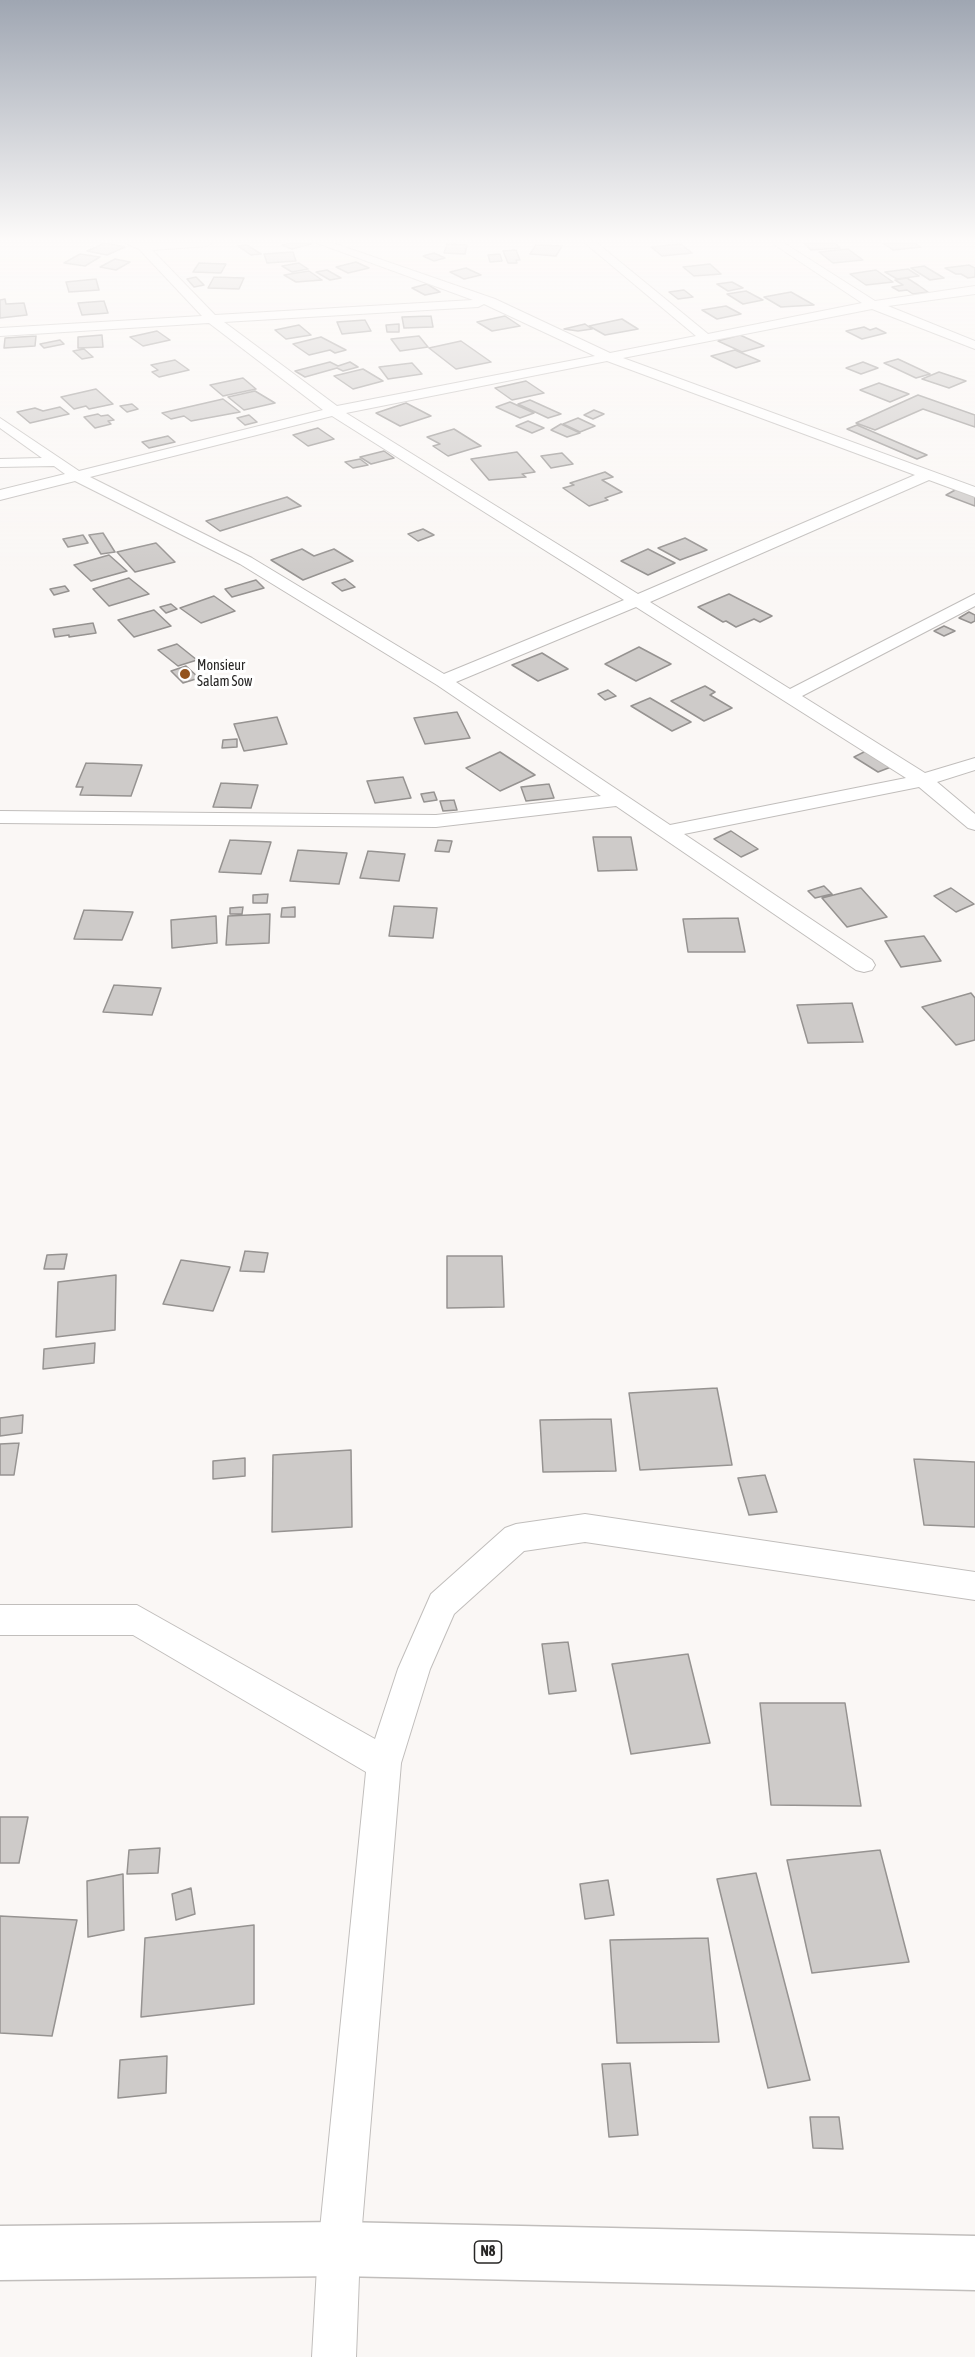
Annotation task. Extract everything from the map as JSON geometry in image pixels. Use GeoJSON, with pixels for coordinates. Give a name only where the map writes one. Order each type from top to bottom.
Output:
{"type":"FeatureCollection","features":[{"type":"Feature","properties":{"kind":"main road","name":"N8"},"geometry":{"type":"LineString","coordinates":[[0,2253],[339,2249],[975,2263]]}},
{"type":"Feature","properties":{"kind":"street"},"geometry":{"type":"LineString","coordinates":[[257,353],[334,411],[923,780],[975,824]]}},
{"type":"Feature","properties":{"kind":"street"},"geometry":{"type":"LineString","coordinates":[[599,353],[975,492]]}},
{"type":"Feature","properties":{"kind":"street"},"geometry":{"type":"LineString","coordinates":[[0,495],[334,411],[629,353]]}},
{"type":"Feature","properties":{"kind":"street"},"geometry":{"type":"LineString","coordinates":[[0,422],[77,476],[246,561],[443,681],[864,965]]}},
{"type":"Feature","properties":{"kind":"street"},"geometry":{"type":"LineString","coordinates":[[0,463],[57,462]]}},
{"type":"Feature","properties":{"kind":"street"},"geometry":{"type":"LineString","coordinates":[[443,681],[637,601],[928,475]]}},
{"type":"Feature","properties":{"kind":"street"},"geometry":{"type":"LineString","coordinates":[[789,696],[975,599]]}},
{"type":"Feature","properties":{"kind":"street"},"geometry":{"type":"LineString","coordinates":[[666,832],[923,780],[975,764]]}},
{"type":"Feature","properties":{"kind":"street"},"geometry":{"type":"LineString","coordinates":[[0,817],[436,821],[620,800]]}},
{"type":"Feature","properties":{"kind":"street"},"geometry":{"type":"LineString","coordinates":[[334,2357],[339,2249],[384,1763],[414,1669],[442,1604],[516,1538],[585,1528],[975,1586]]}},
{"type":"Feature","properties":{"kind":"street"},"geometry":{"type":"LineString","coordinates":[[0,1620],[137,1620],[384,1763]]}},
{"type":"Feature","properties":{"kind":"building"},"geometry":{"type":"Polygon","coordinates":[[[75,353],[88,353],[93,357],[82,359],[75,353]]]}},
{"type":"Feature","properties":{"kind":"building"},"geometry":{"type":"Polygon","coordinates":[[[435,353],[478,353],[491,362],[456,369],[435,353]]]}},
{"type":"Feature","properties":{"kind":"building"},"geometry":{"type":"Polygon","coordinates":[[[723,353],[742,353],[760,361],[736,368],[711,356],[723,353]]]}},
{"type":"Feature","properties":{"kind":"building"},"geometry":{"type":"Polygon","coordinates":[[[898,359],[930,374],[916,378],[884,363],[898,359]]]}},
{"type":"Feature","properties":{"kind":"building"},"geometry":{"type":"Polygon","coordinates":[[[175,360],[189,370],[159,377],[152,372],[158,370],[151,365],[175,360]]]}},
{"type":"Feature","properties":{"kind":"building"},"geometry":{"type":"Polygon","coordinates":[[[330,362],[338,366],[350,362],[358,367],[343,371],[337,368],[305,377],[295,371],[330,362]]]}},
{"type":"Feature","properties":{"kind":"building"},"geometry":{"type":"Polygon","coordinates":[[[863,362],[878,368],[861,374],[846,368],[863,362]]]}},
{"type":"Feature","properties":{"kind":"building"},"geometry":{"type":"Polygon","coordinates":[[[412,363],[422,374],[388,379],[379,367],[412,363]]]}},
{"type":"Feature","properties":{"kind":"building"},"geometry":{"type":"Polygon","coordinates":[[[363,369],[383,381],[353,389],[334,376],[363,369]]]}},
{"type":"Feature","properties":{"kind":"building"},"geometry":{"type":"Polygon","coordinates":[[[939,372],[966,381],[949,388],[922,379],[939,372]]]}},
{"type":"Feature","properties":{"kind":"building"},"geometry":{"type":"Polygon","coordinates":[[[243,378],[256,389],[223,396],[210,385],[243,378]]]}},
{"type":"Feature","properties":{"kind":"building"},"geometry":{"type":"Polygon","coordinates":[[[526,381],[544,393],[512,400],[495,388],[526,381]]]}},
{"type":"Feature","properties":{"kind":"building"},"geometry":{"type":"Polygon","coordinates":[[[879,383],[909,394],[890,402],[860,390],[879,383]]]}},
{"type":"Feature","properties":{"kind":"building"},"geometry":{"type":"Polygon","coordinates":[[[96,389],[113,404],[89,409],[86,406],[74,409],[61,397],[96,389]]]}},
{"type":"Feature","properties":{"kind":"building"},"geometry":{"type":"Polygon","coordinates":[[[255,391],[275,403],[244,410],[228,397],[255,391]]]}},
{"type":"Feature","properties":{"kind":"building"},"geometry":{"type":"Polygon","coordinates":[[[918,395],[975,415],[975,427],[923,409],[875,430],[856,423],[918,395]]]}},
{"type":"Feature","properties":{"kind":"building"},"geometry":{"type":"Polygon","coordinates":[[[223,399],[240,412],[191,421],[184,416],[171,419],[162,413],[223,399]]]}},
{"type":"Feature","properties":{"kind":"building"},"geometry":{"type":"Polygon","coordinates":[[[530,400],[561,414],[548,418],[518,404],[530,400]]]}},
{"type":"Feature","properties":{"kind":"building"},"geometry":{"type":"Polygon","coordinates":[[[510,402],[534,413],[520,418],[496,407],[510,402]]]}},
{"type":"Feature","properties":{"kind":"building"},"geometry":{"type":"Polygon","coordinates":[[[406,403],[431,416],[400,426],[376,413],[406,403]]]}},
{"type":"Feature","properties":{"kind":"building"},"geometry":{"type":"Polygon","coordinates":[[[132,404],[138,409],[127,412],[120,406],[132,404]]]}},
{"type":"Feature","properties":{"kind":"building"},"geometry":{"type":"Polygon","coordinates":[[[60,407],[69,414],[30,423],[17,412],[35,408],[43,411],[60,407]]]}},
{"type":"Feature","properties":{"kind":"building"},"geometry":{"type":"Polygon","coordinates":[[[594,410],[604,414],[593,419],[584,415],[594,410]]]}},
{"type":"Feature","properties":{"kind":"building"},"geometry":{"type":"Polygon","coordinates":[[[98,414],[108,415],[114,420],[108,421],[111,424],[95,428],[84,417],[98,414]]]}},
{"type":"Feature","properties":{"kind":"building"},"geometry":{"type":"Polygon","coordinates":[[[249,415],[257,422],[245,425],[237,418],[249,415]]]}},
{"type":"Feature","properties":{"kind":"building"},"geometry":{"type":"Polygon","coordinates":[[[578,418],[595,426],[580,432],[563,424],[578,418]]]}},
{"type":"Feature","properties":{"kind":"building"},"geometry":{"type":"Polygon","coordinates":[[[528,421],[544,428],[532,433],[516,426],[528,421]]]}},
{"type":"Feature","properties":{"kind":"building"},"geometry":{"type":"Polygon","coordinates":[[[561,424],[580,433],[567,437],[551,430],[561,424]]]}},
{"type":"Feature","properties":{"kind":"building"},"geometry":{"type":"Polygon","coordinates":[[[857,425],[927,455],[917,459],[847,429],[857,425]]]}},
{"type":"Feature","properties":{"kind":"building"},"geometry":{"type":"Polygon","coordinates":[[[318,428],[334,439],[308,446],[293,435],[318,428]]]}},
{"type":"Feature","properties":{"kind":"building"},"geometry":{"type":"Polygon","coordinates":[[[454,429],[481,446],[448,456],[433,446],[440,444],[427,437],[454,429]]]}},
{"type":"Feature","properties":{"kind":"building"},"geometry":{"type":"Polygon","coordinates":[[[168,436],[175,442],[149,448],[142,442],[168,436]]]}},
{"type":"Feature","properties":{"kind":"building"},"geometry":{"type":"Polygon","coordinates":[[[384,451],[394,458],[371,464],[360,457],[384,451]]]}},
{"type":"Feature","properties":{"kind":"building"},"geometry":{"type":"Polygon","coordinates":[[[517,452],[535,472],[522,474],[526,477],[489,480],[471,459],[517,452]]]}},
{"type":"Feature","properties":{"kind":"building"},"geometry":{"type":"Polygon","coordinates":[[[562,453],[573,464],[551,468],[541,456],[562,453]]]}},
{"type":"Feature","properties":{"kind":"building"},"geometry":{"type":"Polygon","coordinates":[[[360,459],[368,465],[353,468],[345,462],[360,459]]]}},
{"type":"Feature","properties":{"kind":"building"},"geometry":{"type":"Polygon","coordinates":[[[605,472],[613,477],[602,480],[622,492],[605,498],[608,500],[589,506],[563,488],[574,485],[570,483],[605,472]]]}},
{"type":"Feature","properties":{"kind":"building"},"geometry":{"type":"Polygon","coordinates":[[[957,489],[975,496],[975,506],[946,495],[957,489]]]}},
{"type":"Feature","properties":{"kind":"building"},"geometry":{"type":"Polygon","coordinates":[[[287,497],[301,506],[220,531],[206,521],[287,497]]]}},
{"type":"Feature","properties":{"kind":"building"},"geometry":{"type":"Polygon","coordinates":[[[423,529],[434,535],[418,541],[408,534],[423,529]]]}},
{"type":"Feature","properties":{"kind":"building"},"geometry":{"type":"Polygon","coordinates":[[[103,533],[115,552],[101,554],[89,535],[103,533]]]}},
{"type":"Feature","properties":{"kind":"building"},"geometry":{"type":"Polygon","coordinates":[[[83,535],[88,543],[68,547],[63,539],[83,535]]]}},
{"type":"Feature","properties":{"kind":"building"},"geometry":{"type":"Polygon","coordinates":[[[685,538],[707,550],[680,560],[658,548],[685,538]]]}},
{"type":"Feature","properties":{"kind":"building"},"geometry":{"type":"Polygon","coordinates":[[[156,543],[175,562],[135,572],[117,552],[156,543]]]}},
{"type":"Feature","properties":{"kind":"building"},"geometry":{"type":"Polygon","coordinates":[[[302,549],[314,556],[334,549],[353,561],[303,580],[271,560],[302,549]]]}},
{"type":"Feature","properties":{"kind":"building"},"geometry":{"type":"Polygon","coordinates":[[[648,549],[675,563],[648,575],[621,561],[648,549]]]}},
{"type":"Feature","properties":{"kind":"building"},"geometry":{"type":"Polygon","coordinates":[[[109,555],[127,571],[91,581],[74,565],[109,555]]]}},
{"type":"Feature","properties":{"kind":"building"},"geometry":{"type":"Polygon","coordinates":[[[129,578],[149,594],[109,606],[93,589],[129,578]]]}},
{"type":"Feature","properties":{"kind":"building"},"geometry":{"type":"Polygon","coordinates":[[[345,579],[355,587],[342,591],[332,583],[345,579]]]}},
{"type":"Feature","properties":{"kind":"building"},"geometry":{"type":"Polygon","coordinates":[[[256,580],[264,588],[232,597],[225,589],[256,580]]]}},
{"type":"Feature","properties":{"kind":"building"},"geometry":{"type":"Polygon","coordinates":[[[65,586],[69,591],[54,595],[50,589],[65,586]]]}},
{"type":"Feature","properties":{"kind":"building"},"geometry":{"type":"Polygon","coordinates":[[[729,594],[772,616],[760,622],[754,619],[736,627],[698,607],[729,594]]]}},
{"type":"Feature","properties":{"kind":"building"},"geometry":{"type":"Polygon","coordinates":[[[214,596],[235,611],[201,623],[180,608],[214,596]]]}},
{"type":"Feature","properties":{"kind":"building"},"geometry":{"type":"Polygon","coordinates":[[[171,604],[177,609],[166,613],[160,607],[171,604]]]}},
{"type":"Feature","properties":{"kind":"building"},"geometry":{"type":"Polygon","coordinates":[[[154,610],[171,626],[134,637],[118,620],[154,610]]]}},
{"type":"Feature","properties":{"kind":"building"},"geometry":{"type":"Polygon","coordinates":[[[969,612],[975,615],[975,621],[971,623],[959,618],[969,612]]]}},
{"type":"Feature","properties":{"kind":"building"},"geometry":{"type":"Polygon","coordinates":[[[93,623],[96,633],[55,637],[53,629],[93,623]]]}},
{"type":"Feature","properties":{"kind":"building"},"geometry":{"type":"Polygon","coordinates":[[[944,626],[955,631],[944,636],[934,631],[944,626]]]}},
{"type":"Feature","properties":{"kind":"building"},"geometry":{"type":"Polygon","coordinates":[[[177,644],[197,660],[178,666],[158,650],[177,644]]]}},
{"type":"Feature","properties":{"kind":"building"},"geometry":{"type":"Polygon","coordinates":[[[639,647],[671,664],[636,681],[605,664],[639,647]]]}},
{"type":"Feature","properties":{"kind":"building"},"geometry":{"type":"Polygon","coordinates":[[[542,653],[568,669],[538,681],[512,665],[542,653]]]}},
{"type":"Feature","properties":{"kind":"building","name":"Monsieur Salam Sow"},"geometry":{"type":"Polygon","coordinates":[[[186,666],[199,678],[183,683],[171,671],[186,666]]]}},
{"type":"Feature","properties":{"kind":"building"},"geometry":{"type":"Polygon","coordinates":[[[705,686],[715,692],[710,695],[732,708],[704,721],[671,701],[705,686]]]}},
{"type":"Feature","properties":{"kind":"building"},"geometry":{"type":"Polygon","coordinates":[[[608,690],[616,696],[605,700],[598,694],[608,690]]]}},
{"type":"Feature","properties":{"kind":"building"},"geometry":{"type":"Polygon","coordinates":[[[650,698],[691,722],[672,731],[631,706],[650,698]]]}},
{"type":"Feature","properties":{"kind":"building"},"geometry":{"type":"Polygon","coordinates":[[[457,712],[470,738],[425,744],[414,718],[457,712]]]}},
{"type":"Feature","properties":{"kind":"building"},"geometry":{"type":"Polygon","coordinates":[[[277,717],[287,744],[244,751],[234,724],[277,717]]]}},
{"type":"Feature","properties":{"kind":"building"},"geometry":{"type":"Polygon","coordinates":[[[237,739],[237,747],[222,748],[223,740],[237,739]]]}},
{"type":"Feature","properties":{"kind":"building"},"geometry":{"type":"Polygon","coordinates":[[[866,751],[891,767],[878,772],[854,757],[866,751]]]}},
{"type":"Feature","properties":{"kind":"building"},"geometry":{"type":"Polygon","coordinates":[[[500,752],[535,775],[500,791],[466,768],[500,752]]]}},
{"type":"Feature","properties":{"kind":"building"},"geometry":{"type":"Polygon","coordinates":[[[86,763],[142,765],[131,796],[80,795],[83,787],[76,787],[86,763]]]}},
{"type":"Feature","properties":{"kind":"building"},"geometry":{"type":"Polygon","coordinates":[[[403,777],[411,798],[375,803],[367,781],[403,777]]]}},
{"type":"Feature","properties":{"kind":"building"},"geometry":{"type":"Polygon","coordinates":[[[221,783],[258,785],[251,808],[213,807],[221,783]]]}},
{"type":"Feature","properties":{"kind":"building"},"geometry":{"type":"Polygon","coordinates":[[[549,784],[554,798],[526,801],[521,787],[549,784]]]}},
{"type":"Feature","properties":{"kind":"building"},"geometry":{"type":"Polygon","coordinates":[[[434,792],[437,800],[424,802],[421,794],[434,792]]]}},
{"type":"Feature","properties":{"kind":"building"},"geometry":{"type":"Polygon","coordinates":[[[454,800],[457,810],[443,811],[440,801],[454,800]]]}},
{"type":"Feature","properties":{"kind":"building"},"geometry":{"type":"Polygon","coordinates":[[[731,831],[758,849],[741,857],[714,839],[731,831]]]}},
{"type":"Feature","properties":{"kind":"building"},"geometry":{"type":"Polygon","coordinates":[[[593,837],[631,837],[637,870],[598,871],[593,837]]]}},
{"type":"Feature","properties":{"kind":"building"},"geometry":{"type":"Polygon","coordinates":[[[230,840],[271,842],[261,874],[219,872],[230,840]]]}},
{"type":"Feature","properties":{"kind":"building"},"geometry":{"type":"Polygon","coordinates":[[[438,840],[452,841],[449,852],[435,851],[438,840]]]}},
{"type":"Feature","properties":{"kind":"building"},"geometry":{"type":"Polygon","coordinates":[[[298,850],[347,853],[339,884],[290,881],[298,850]]]}},
{"type":"Feature","properties":{"kind":"building"},"geometry":{"type":"Polygon","coordinates":[[[368,851],[405,854],[399,881],[360,878],[368,851]]]}},
{"type":"Feature","properties":{"kind":"building"},"geometry":{"type":"Polygon","coordinates":[[[824,886],[832,894],[815,898],[808,891],[824,886]]]}},
{"type":"Feature","properties":{"kind":"building"},"geometry":{"type":"Polygon","coordinates":[[[861,888],[887,917],[847,927],[822,898],[861,888]]]}},
{"type":"Feature","properties":{"kind":"building"},"geometry":{"type":"Polygon","coordinates":[[[951,888],[974,904],[956,912],[934,896],[951,888]]]}},
{"type":"Feature","properties":{"kind":"building"},"geometry":{"type":"Polygon","coordinates":[[[268,894],[267,903],[253,903],[253,895],[268,894]]]}},
{"type":"Feature","properties":{"kind":"building"},"geometry":{"type":"Polygon","coordinates":[[[394,906],[437,908],[433,938],[389,936],[394,906]]]}},
{"type":"Feature","properties":{"kind":"building"},"geometry":{"type":"Polygon","coordinates":[[[243,907],[242,914],[230,914],[230,908],[243,907]]]}},
{"type":"Feature","properties":{"kind":"building"},"geometry":{"type":"Polygon","coordinates":[[[295,907],[295,917],[281,917],[282,908],[295,907]]]}},
{"type":"Feature","properties":{"kind":"building"},"geometry":{"type":"Polygon","coordinates":[[[84,910],[133,912],[122,940],[74,939],[84,910]]]}},
{"type":"Feature","properties":{"kind":"building"},"geometry":{"type":"Polygon","coordinates":[[[270,914],[269,943],[226,945],[228,916],[270,914]]]}},
{"type":"Feature","properties":{"kind":"building"},"geometry":{"type":"Polygon","coordinates":[[[216,916],[217,943],[172,948],[171,920],[216,916]]]}},
{"type":"Feature","properties":{"kind":"building"},"geometry":{"type":"Polygon","coordinates":[[[738,918],[745,952],[688,952],[683,919],[738,918]]]}},
{"type":"Feature","properties":{"kind":"building"},"geometry":{"type":"Polygon","coordinates":[[[924,936],[941,961],[901,967],[885,941],[924,936]]]}},
{"type":"Feature","properties":{"kind":"building"},"geometry":{"type":"Polygon","coordinates":[[[114,985],[161,988],[152,1015],[103,1012],[114,985]]]}},
{"type":"Feature","properties":{"kind":"building"},"geometry":{"type":"Polygon","coordinates":[[[971,993],[975,998],[975,1040],[956,1045],[922,1007],[971,993]]]}},
{"type":"Feature","properties":{"kind":"building"},"geometry":{"type":"Polygon","coordinates":[[[852,1003],[863,1042],[808,1043],[797,1005],[852,1003]]]}},
{"type":"Feature","properties":{"kind":"building"},"geometry":{"type":"Polygon","coordinates":[[[245,1251],[268,1253],[264,1272],[240,1271],[245,1251]]]}},
{"type":"Feature","properties":{"kind":"building"},"geometry":{"type":"Polygon","coordinates":[[[67,1254],[64,1269],[44,1269],[47,1255],[67,1254]]]}},
{"type":"Feature","properties":{"kind":"building"},"geometry":{"type":"Polygon","coordinates":[[[447,1256],[502,1256],[504,1307],[447,1308],[447,1256]]]}},
{"type":"Feature","properties":{"kind":"building"},"geometry":{"type":"Polygon","coordinates":[[[181,1260],[230,1267],[213,1311],[163,1304],[181,1260]]]}},
{"type":"Feature","properties":{"kind":"building"},"geometry":{"type":"Polygon","coordinates":[[[116,1275],[115,1330],[56,1337],[58,1282],[116,1275]]]}},
{"type":"Feature","properties":{"kind":"building"},"geometry":{"type":"Polygon","coordinates":[[[95,1343],[94,1363],[43,1369],[44,1349],[95,1343]]]}},
{"type":"Feature","properties":{"kind":"building"},"geometry":{"type":"Polygon","coordinates":[[[717,1388],[732,1465],[640,1470],[629,1393],[717,1388]]]}},
{"type":"Feature","properties":{"kind":"building"},"geometry":{"type":"Polygon","coordinates":[[[23,1415],[22,1433],[0,1436],[0,1418],[23,1415]]]}},
{"type":"Feature","properties":{"kind":"building"},"geometry":{"type":"Polygon","coordinates":[[[611,1419],[616,1471],[543,1472],[540,1420],[611,1419]]]}},
{"type":"Feature","properties":{"kind":"building"},"geometry":{"type":"Polygon","coordinates":[[[19,1443],[14,1475],[0,1475],[0,1444],[19,1443]]]}},
{"type":"Feature","properties":{"kind":"building"},"geometry":{"type":"Polygon","coordinates":[[[351,1450],[352,1527],[272,1532],[273,1455],[351,1450]]]}},
{"type":"Feature","properties":{"kind":"building"},"geometry":{"type":"Polygon","coordinates":[[[245,1458],[245,1476],[213,1479],[213,1461],[245,1458]]]}},
{"type":"Feature","properties":{"kind":"building"},"geometry":{"type":"Polygon","coordinates":[[[914,1459],[975,1462],[975,1527],[924,1525],[914,1459]]]}},
{"type":"Feature","properties":{"kind":"building"},"geometry":{"type":"Polygon","coordinates":[[[765,1475],[777,1512],[749,1515],[738,1478],[765,1475]]]}},
{"type":"Feature","properties":{"kind":"building"},"geometry":{"type":"Polygon","coordinates":[[[568,1642],[576,1691],[549,1694],[542,1644],[568,1642]]]}},
{"type":"Feature","properties":{"kind":"building"},"geometry":{"type":"Polygon","coordinates":[[[688,1654],[710,1743],[631,1754],[612,1664],[688,1654]]]}},
{"type":"Feature","properties":{"kind":"building"},"geometry":{"type":"Polygon","coordinates":[[[760,1703],[845,1703],[861,1806],[771,1805],[760,1703]]]}},
{"type":"Feature","properties":{"kind":"building"},"geometry":{"type":"Polygon","coordinates":[[[0,1817],[28,1817],[19,1863],[0,1863],[0,1817]]]}},
{"type":"Feature","properties":{"kind":"building"},"geometry":{"type":"Polygon","coordinates":[[[160,1848],[158,1873],[127,1874],[129,1850],[160,1848]]]}},
{"type":"Feature","properties":{"kind":"building"},"geometry":{"type":"Polygon","coordinates":[[[880,1850],[909,1962],[812,1973],[787,1860],[880,1850]]]}},
{"type":"Feature","properties":{"kind":"building"},"geometry":{"type":"Polygon","coordinates":[[[756,1873],[810,2080],[768,2088],[717,1879],[756,1873]]]}},
{"type":"Feature","properties":{"kind":"building"},"geometry":{"type":"Polygon","coordinates":[[[123,1874],[124,1930],[88,1937],[87,1881],[123,1874]]]}},
{"type":"Feature","properties":{"kind":"building"},"geometry":{"type":"Polygon","coordinates":[[[608,1880],[614,1915],[585,1919],[580,1884],[608,1880]]]}},
{"type":"Feature","properties":{"kind":"building"},"geometry":{"type":"Polygon","coordinates":[[[191,1888],[195,1914],[176,1920],[172,1894],[191,1888]]]}},
{"type":"Feature","properties":{"kind":"building"},"geometry":{"type":"Polygon","coordinates":[[[0,1916],[77,1920],[52,2036],[0,2033],[0,1916]]]}},
{"type":"Feature","properties":{"kind":"building"},"geometry":{"type":"Polygon","coordinates":[[[254,1925],[254,2004],[141,2017],[145,1938],[254,1925]]]}},
{"type":"Feature","properties":{"kind":"building"},"geometry":{"type":"Polygon","coordinates":[[[708,1938],[719,2042],[617,2043],[610,1940],[708,1938]]]}},
{"type":"Feature","properties":{"kind":"building"},"geometry":{"type":"Polygon","coordinates":[[[167,2056],[166,2093],[118,2098],[120,2060],[167,2056]]]}},
{"type":"Feature","properties":{"kind":"building"},"geometry":{"type":"Polygon","coordinates":[[[630,2063],[638,2135],[609,2137],[602,2064],[630,2063]]]}},
{"type":"Feature","properties":{"kind":"building"},"geometry":{"type":"Polygon","coordinates":[[[810,2117],[839,2117],[843,2149],[813,2148],[810,2117]]]}},
{"type":"Feature","properties":{"kind":"place","name":"Monsieur Salam Sow"},"geometry":{"type":"Point","coordinates":[185,674]}}]}
